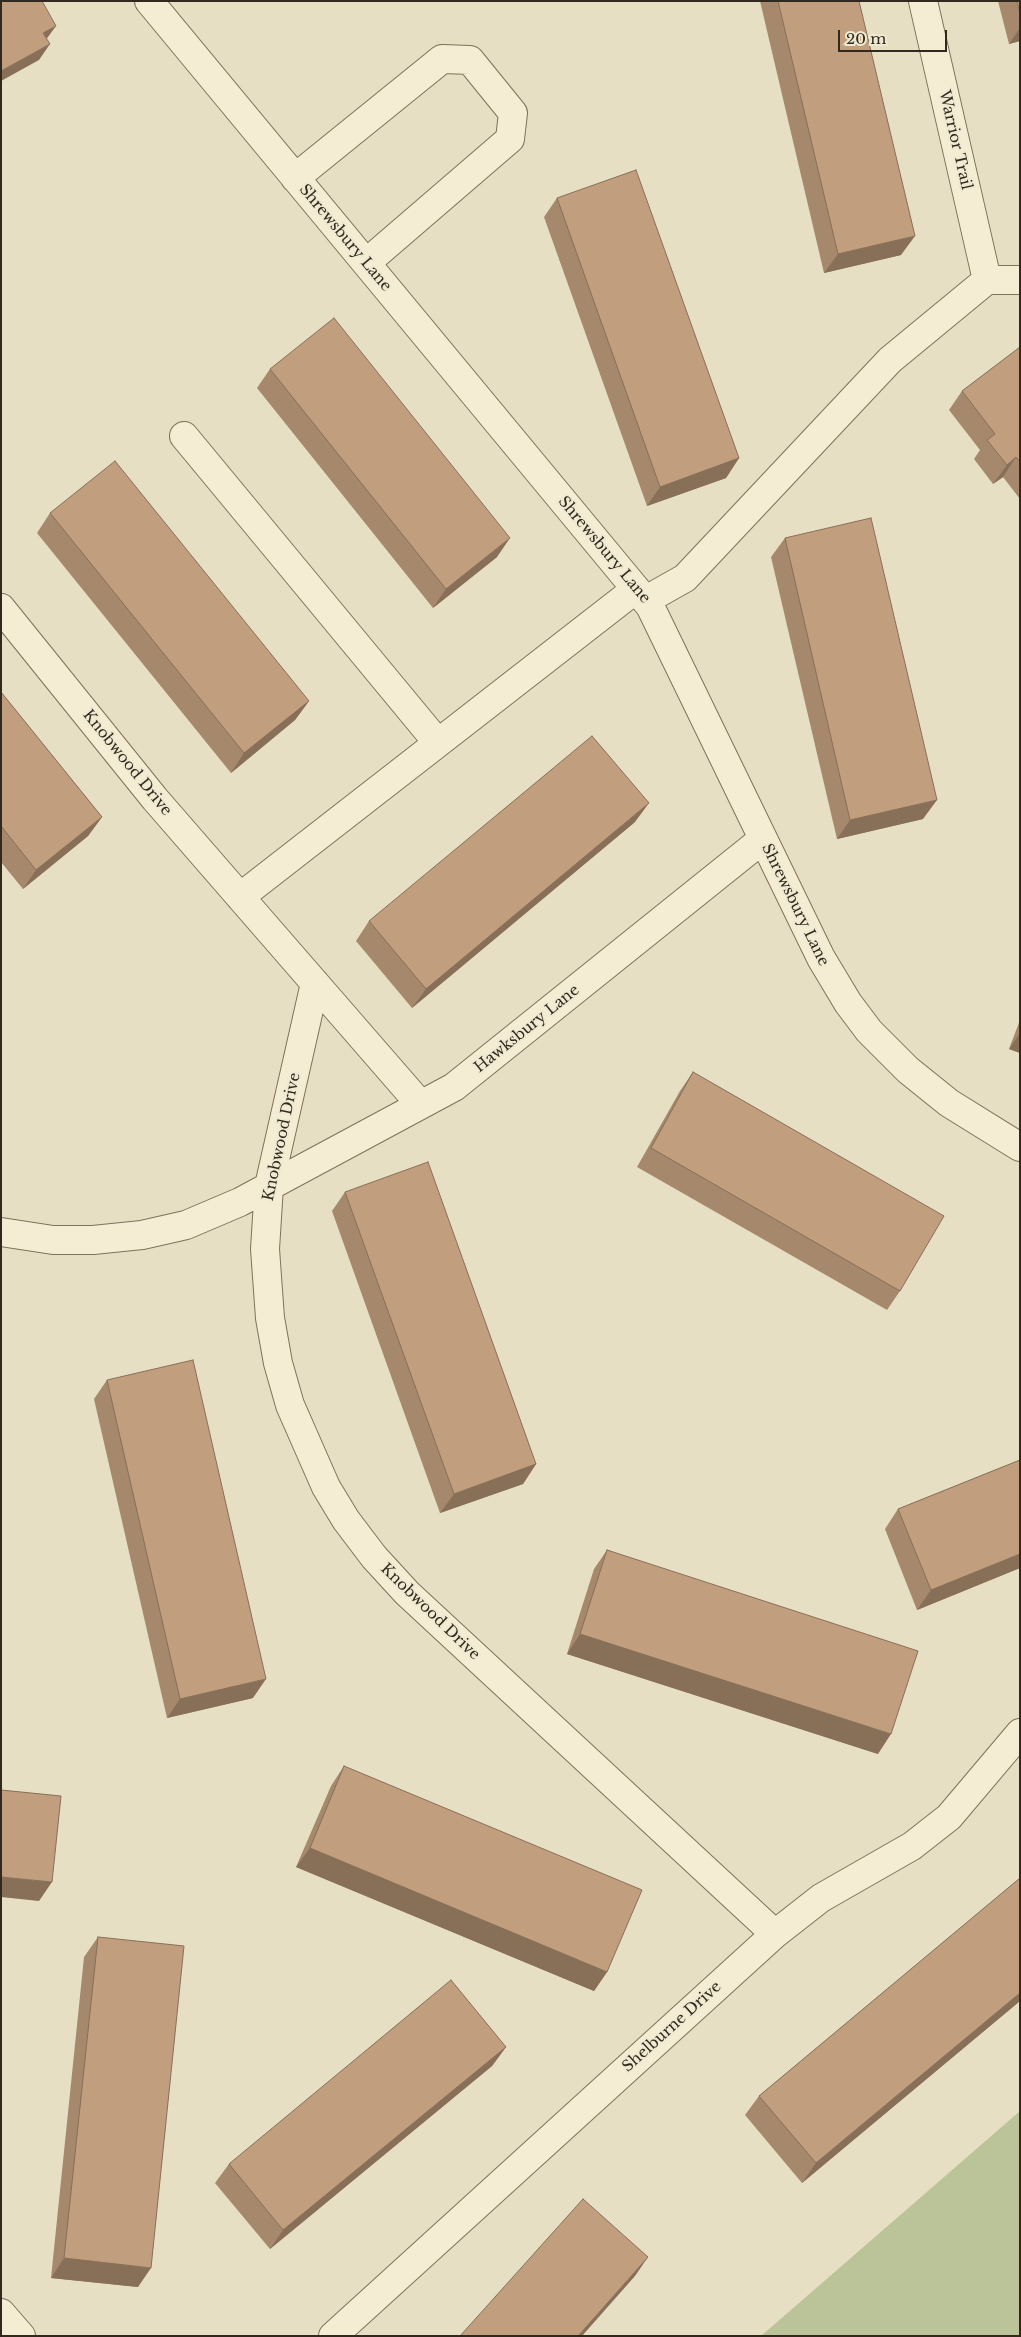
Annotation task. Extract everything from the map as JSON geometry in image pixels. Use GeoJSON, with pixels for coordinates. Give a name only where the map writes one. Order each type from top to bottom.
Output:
{"type":"FeatureCollection","features":[{"type":"Feature","properties":{"kind":"street","name":"Shrewsbury Lane"},"geometry":{"type":"LineString","coordinates":[[149,1],[641,595],[829,973],[869,1031],[893,1057],[935,1093],[1020,1147]]}},
{"type":"Feature","properties":{"kind":"street","name":"Warrior Trail"},"geometry":{"type":"LineString","coordinates":[[923,1],[987,280]]}},
{"type":"Feature","properties":{"kind":"street"},"geometry":{"type":"LineString","coordinates":[[295,178],[442,59],[470,60],[514,113],[510,139],[366,262]]}},
{"type":"Feature","properties":{"kind":"street"},"geometry":{"type":"LineString","coordinates":[[240,897],[438,743],[641,595],[685,578],[884,366],[987,280],[1020,280]]}},
{"type":"Feature","properties":{"kind":"street"},"geometry":{"type":"LineString","coordinates":[[184,436],[438,743]]}},
{"type":"Feature","properties":{"kind":"street","name":"Knobwood Drive"},"geometry":{"type":"LineString","coordinates":[[1,608],[155,799],[420,1104]]}},
{"type":"Feature","properties":{"kind":"street","name":"Hawksbury Lane"},"geometry":{"type":"LineString","coordinates":[[1,1232],[53,1240],[93,1240],[142,1235],[186,1225],[209,1216],[269,1186],[454,1087],[763,839]]}},
{"type":"Feature","properties":{"kind":"street","name":"Knobwood Drive"},"geometry":{"type":"LineString","coordinates":[[315,983],[269,1186],[264,1249],[270,1318],[278,1363],[290,1405],[326,1487],[346,1520],[374,1557],[407,1593],[775,1934]]}},
{"type":"Feature","properties":{"kind":"street","name":"Shelburne Drive"},"geometry":{"type":"LineString","coordinates":[[333,2336],[775,1934],[821,1898],[912,1846],[949,1817],[1020,1733]]}},
{"type":"Feature","properties":{"kind":"street"},"geometry":{"type":"LineString","coordinates":[[1,2313],[21,2336]]}},
{"type":"Feature","properties":{"kind":"green space"},"geometry":{"type":"Polygon","coordinates":[[[1020,2111],[1020,2336],[761,2336],[1020,2111]]]}},
{"type":"Feature","properties":{"kind":"building"},"geometry":{"type":"Polygon","coordinates":[[[1,1],[42,1],[56,26],[43,33],[50,44],[1,71],[1,1]]]}},
{"type":"Feature","properties":{"kind":"building"},"geometry":{"type":"Polygon","coordinates":[[[778,1],[859,1],[915,236],[838,254],[778,1]]]}},
{"type":"Feature","properties":{"kind":"building"},"geometry":{"type":"Polygon","coordinates":[[[1017,1],[1020,1],[1020,14],[1017,1]]]}},
{"type":"Feature","properties":{"kind":"building"},"geometry":{"type":"Polygon","coordinates":[[[636,170],[739,458],[660,487],[557,198],[636,170]]]}},
{"type":"Feature","properties":{"kind":"building"},"geometry":{"type":"Polygon","coordinates":[[[334,318],[510,538],[446,589],[270,369],[334,318]]]}},
{"type":"Feature","properties":{"kind":"building"},"geometry":{"type":"Polygon","coordinates":[[[1020,347],[1020,462],[1016,457],[1007,465],[987,440],[995,434],[962,391],[1020,347]]]}},
{"type":"Feature","properties":{"kind":"building"},"geometry":{"type":"Polygon","coordinates":[[[115,461],[309,701],[244,753],[50,513],[115,461]]]}},
{"type":"Feature","properties":{"kind":"building"},"geometry":{"type":"Polygon","coordinates":[[[871,518],[937,800],[850,820],[785,538],[871,518]]]}},
{"type":"Feature","properties":{"kind":"building"},"geometry":{"type":"Polygon","coordinates":[[[1,692],[102,817],[36,870],[1,826],[1,692]]]}},
{"type":"Feature","properties":{"kind":"building"},"geometry":{"type":"Polygon","coordinates":[[[592,736],[649,803],[426,989],[369,921],[592,736]]]}},
{"type":"Feature","properties":{"kind":"building"},"geometry":{"type":"Polygon","coordinates":[[[693,1072],[944,1216],[900,1291],[651,1148],[693,1072]]]}},
{"type":"Feature","properties":{"kind":"building"},"geometry":{"type":"Polygon","coordinates":[[[428,1162],[536,1464],[454,1494],[345,1192],[428,1162]]]}},
{"type":"Feature","properties":{"kind":"building"},"geometry":{"type":"Polygon","coordinates":[[[193,1360],[266,1679],[180,1699],[107,1380],[193,1360]]]}},
{"type":"Feature","properties":{"kind":"building"},"geometry":{"type":"Polygon","coordinates":[[[1020,1460],[1020,1554],[931,1590],[898,1509],[1020,1460]]]}},
{"type":"Feature","properties":{"kind":"building"},"geometry":{"type":"Polygon","coordinates":[[[607,1550],[918,1651],[891,1734],[580,1634],[607,1550]]]}},
{"type":"Feature","properties":{"kind":"building"},"geometry":{"type":"Polygon","coordinates":[[[344,1766],[642,1890],[607,1972],[310,1848],[344,1766]]]}},
{"type":"Feature","properties":{"kind":"building"},"geometry":{"type":"Polygon","coordinates":[[[1,1790],[61,1796],[52,1882],[1,1877],[1,1790]]]}},
{"type":"Feature","properties":{"kind":"building"},"geometry":{"type":"Polygon","coordinates":[[[1020,1878],[1020,1993],[816,2163],[759,2096],[1020,1878]]]}},
{"type":"Feature","properties":{"kind":"building"},"geometry":{"type":"Polygon","coordinates":[[[98,1937],[184,1946],[151,2268],[64,2258],[98,1937]]]}},
{"type":"Feature","properties":{"kind":"building"},"geometry":{"type":"Polygon","coordinates":[[[451,1980],[506,2047],[283,2230],[229,2164],[451,1980]]]}},
{"type":"Feature","properties":{"kind":"building"},"geometry":{"type":"Polygon","coordinates":[[[583,2199],[648,2257],[578,2336],[460,2336],[583,2199]]]}}]}
